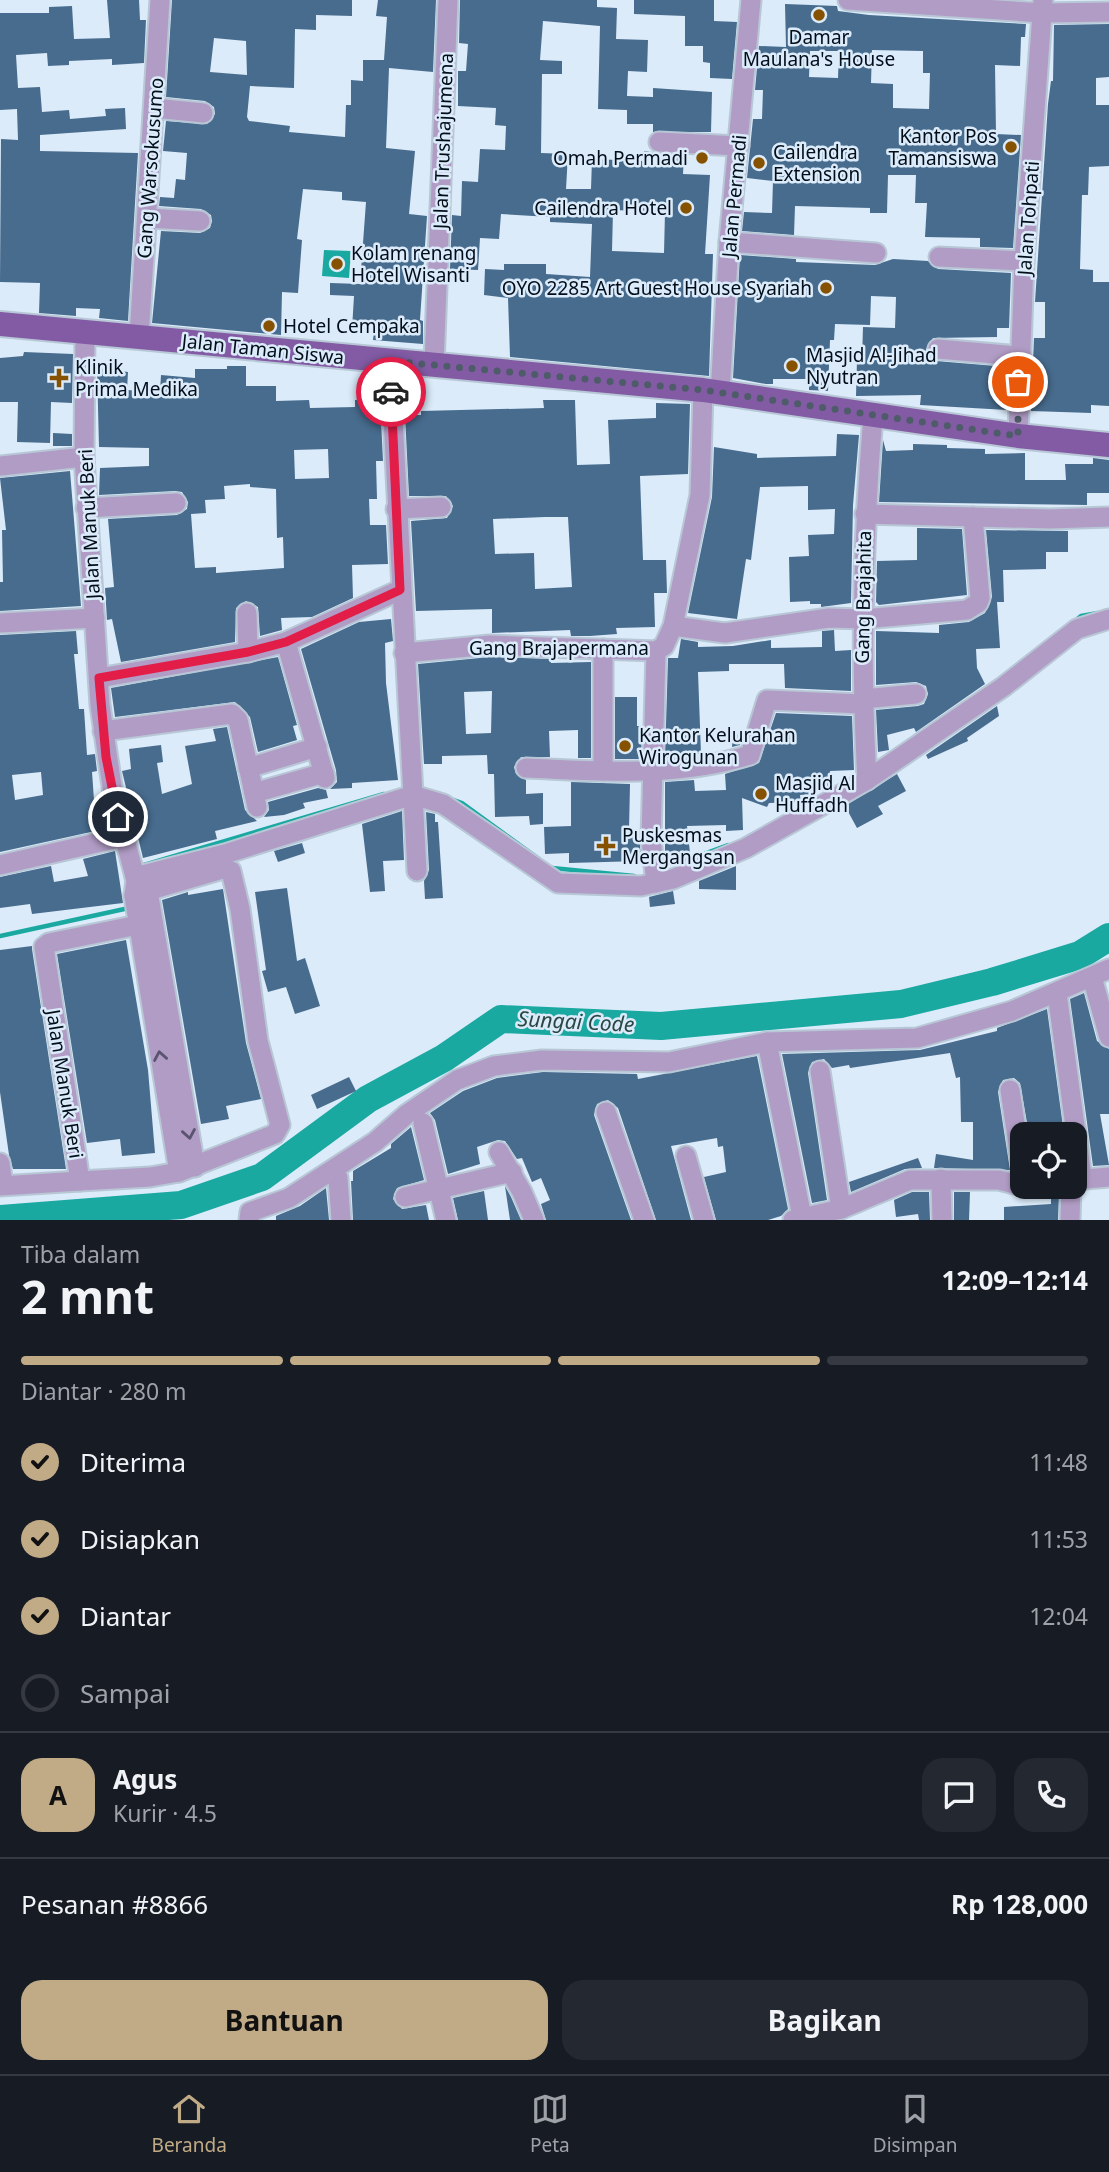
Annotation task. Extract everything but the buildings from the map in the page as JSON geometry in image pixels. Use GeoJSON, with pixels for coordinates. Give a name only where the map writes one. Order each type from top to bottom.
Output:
{"type":"FeatureCollection","features":[{"type":"Feature","properties":{"kind":"main road","name":"Jalan Taman Siswa"},"geometry":{"type":"LineString","coordinates":[[0,324],[712,392],[1018,436],[1109,445]]}},
{"type":"Feature","properties":{"kind":"street","name":"Gang Warsokusumo"},"geometry":{"type":"LineString","coordinates":[[139,337],[160,0]]}},
{"type":"Feature","properties":{"kind":"street","name":"Jalan Trushajumena"},"geometry":{"type":"LineString","coordinates":[[434,365],[448,0]]}},
{"type":"Feature","properties":{"kind":"street","name":"Jalan Permadi"},"geometry":{"type":"LineString","coordinates":[[712,392],[739,146],[751,0]]}},
{"type":"Feature","properties":{"kind":"street"},"geometry":{"type":"LineString","coordinates":[[848,0],[1043,6],[1109,12]]}},
{"type":"Feature","properties":{"kind":"street","name":"Jalan Tohpati"},"geometry":{"type":"LineString","coordinates":[[1018,436],[1024,261],[1043,6]]}},
{"type":"Feature","properties":{"kind":"street"},"geometry":{"type":"LineString","coordinates":[[155,108],[202,113]]}},
{"type":"Feature","properties":{"kind":"street"},"geometry":{"type":"LineString","coordinates":[[659,142],[739,146]]}},
{"type":"Feature","properties":{"kind":"street"},"geometry":{"type":"LineString","coordinates":[[147,218],[200,221]]}},
{"type":"Feature","properties":{"kind":"street"},"geometry":{"type":"LineString","coordinates":[[729,243],[876,253]]}},
{"type":"Feature","properties":{"kind":"street"},"geometry":{"type":"LineString","coordinates":[[939,257],[1024,261]]}},
{"type":"Feature","properties":{"kind":"street","name":"Jalan Manuk Beri"},"geometry":{"type":"LineString","coordinates":[[85,332],[86,508],[103,731],[123,837],[146,923],[44,947],[80,1181],[150,1177],[187,1170],[275,1134],[280,1125],[258,1041],[240,909],[231,871],[223,869],[138,885]]}},
{"type":"Feature","properties":{"kind":"street"},"geometry":{"type":"LineString","coordinates":[[938,349],[1019,356]]}},
{"type":"Feature","properties":{"kind":"street"},"geometry":{"type":"LineString","coordinates":[[390,361],[400,590],[417,871]]}},
{"type":"Feature","properties":{"kind":"street","name":"Gang Brajapermana"},"geometry":{"type":"LineString","coordinates":[[404,653],[491,645],[656,651],[664,646],[673,626],[700,495],[712,392]]}},
{"type":"Feature","properties":{"kind":"street","name":"Gang Brajahita"},"geometry":{"type":"LineString","coordinates":[[867,780],[863,619],[865,514],[873,415]]}},
{"type":"Feature","properties":{"kind":"street"},"geometry":{"type":"LineString","coordinates":[[0,466],[84,457]]}},
{"type":"Feature","properties":{"kind":"street"},"geometry":{"type":"LineString","coordinates":[[86,508],[176,503]]}},
{"type":"Feature","properties":{"kind":"street"},"geometry":{"type":"LineString","coordinates":[[397,509],[441,507]]}},
{"type":"Feature","properties":{"kind":"street"},"geometry":{"type":"LineString","coordinates":[[865,514],[1109,517]]}},
{"type":"Feature","properties":{"kind":"street"},"geometry":{"type":"LineString","coordinates":[[673,626],[725,633],[829,618],[863,619],[968,610],[978,603],[973,517]]}},
{"type":"Feature","properties":{"kind":"street"},"geometry":{"type":"LineString","coordinates":[[99,678],[248,652],[286,642],[400,590]]}},
{"type":"Feature","properties":{"kind":"street"},"geometry":{"type":"LineString","coordinates":[[247,613],[248,652]]}},
{"type":"Feature","properties":{"kind":"street"},"geometry":{"type":"LineString","coordinates":[[0,623],[95,618]]}},
{"type":"Feature","properties":{"kind":"street"},"geometry":{"type":"LineString","coordinates":[[138,885],[225,854],[413,795],[443,804],[558,883],[641,886],[673,879],[746,848],[867,780],[1003,687],[1077,629],[1109,619]]}},
{"type":"Feature","properties":{"kind":"street"},"geometry":{"type":"LineString","coordinates":[[103,731],[232,714],[238,720],[255,800],[324,775],[286,642]]}},
{"type":"Feature","properties":{"kind":"street"},"geometry":{"type":"LineString","coordinates":[[603,649],[603,771]]}},
{"type":"Feature","properties":{"kind":"street"},"geometry":{"type":"LineString","coordinates":[[656,651],[651,839],[656,883]]}},
{"type":"Feature","properties":{"kind":"street"},"geometry":{"type":"LineString","coordinates":[[526,768],[652,772],[704,768],[750,755],[764,703],[771,698],[863,701],[916,694]]}},
{"type":"Feature","properties":{"kind":"street"},"geometry":{"type":"LineString","coordinates":[[248,768],[317,747]]}},
{"type":"Feature","properties":{"kind":"street"},"geometry":{"type":"LineString","coordinates":[[0,865],[123,837]]}},
{"type":"Feature","properties":{"kind":"street"},"geometry":{"type":"LineString","coordinates":[[146,923],[187,1170]]}},
{"type":"Feature","properties":{"kind":"street"},"geometry":{"type":"LineString","coordinates":[[249,1220],[250,1212],[289,1198],[334,1170],[457,1080],[494,1066],[542,1060],[669,1062],[767,1042],[917,1038],[954,1030],[1056,993],[1101,973],[1109,1037]]}},
{"type":"Feature","properties":{"kind":"street"},"geometry":{"type":"LineString","coordinates":[[1056,993],[1070,1122]]}},
{"type":"Feature","properties":{"kind":"street"},"geometry":{"type":"LineString","coordinates":[[767,1042],[798,1219],[847,1211],[910,1180],[999,1180],[1010,1183]]}},
{"type":"Feature","properties":{"kind":"street"},"geometry":{"type":"LineString","coordinates":[[820,1071],[847,1211]]}},
{"type":"Feature","properties":{"kind":"street"},"geometry":{"type":"LineString","coordinates":[[1010,1090],[1015,1122]]}},
{"type":"Feature","properties":{"kind":"street"},"geometry":{"type":"LineString","coordinates":[[607,1112],[644,1220]]}},
{"type":"Feature","properties":{"kind":"street"},"geometry":{"type":"LineString","coordinates":[[423,1123],[446,1220]]}},
{"type":"Feature","properties":{"kind":"street"},"geometry":{"type":"LineString","coordinates":[[499,1152],[512,1172],[534,1220]]}},
{"type":"Feature","properties":{"kind":"street"},"geometry":{"type":"LineString","coordinates":[[686,1156],[704,1220]]}},
{"type":"Feature","properties":{"kind":"street"},"geometry":{"type":"LineString","coordinates":[[0,1163],[2,1186],[80,1181]]}},
{"type":"Feature","properties":{"kind":"street"},"geometry":{"type":"LineString","coordinates":[[405,1197],[512,1172]]}},
{"type":"Feature","properties":{"kind":"street"},"geometry":{"type":"LineString","coordinates":[[1087,1180],[1109,1177]]}},
{"type":"Feature","properties":{"kind":"street"},"geometry":{"type":"LineString","coordinates":[[338,1178],[341,1220]]}},
{"type":"Feature","properties":{"kind":"street"},"geometry":{"type":"LineString","coordinates":[[941,1179],[942,1220]]}},
{"type":"Feature","properties":{"kind":"street"},"geometry":{"type":"LineString","coordinates":[[1070,1220],[1073,1199]]}},
{"type":"Feature","properties":{"kind":"shaded area","name":"Kolam renang Hotel Wisanti"},"geometry":{"type":"Polygon","coordinates":[[[324,250],[351,251],[349,278],[322,276],[324,250]]]}},
{"type":"Feature","properties":{"kind":"waterway"},"geometry":{"type":"LineString","coordinates":[[1074,622],[1081,616],[1098,613]]}},
{"type":"Feature","properties":{"kind":"waterway"},"geometry":{"type":"LineString","coordinates":[[144,865],[384,794]]}},
{"type":"Feature","properties":{"kind":"waterway"},"geometry":{"type":"LineString","coordinates":[[451,799],[462,803],[539,859]]}},
{"type":"Feature","properties":{"kind":"waterway"},"geometry":{"type":"LineString","coordinates":[[676,864],[728,845]]}},
{"type":"Feature","properties":{"kind":"waterway"},"geometry":{"type":"LineString","coordinates":[[552,868],[634,876]]}},
{"type":"Feature","properties":{"kind":"waterway"},"geometry":{"type":"LineString","coordinates":[[0,936],[129,908]]}},
{"type":"Feature","properties":{"kind":"waterway","name":"Sungai Code"},"geometry":{"type":"LineString","coordinates":[[0,1219],[181,1205],[262,1177],[368,1099],[444,1058],[501,1019],[661,1026],[901,1004],[992,982],[1080,955],[1109,937]]}},
{"type":"Feature","properties":{"kind":"way so far"},"geometry":{"type":"LineString","coordinates":[[391,392],[390,361],[703,390],[1018,436],[1018,382]]}},
{"type":"Feature","properties":{"kind":"place","name":"Damar Maulana's House"},"geometry":{"type":"Point","coordinates":[819,15]}},
{"type":"Feature","properties":{"kind":"place","name":"Kantor Pos Tamansiswa"},"geometry":{"type":"Point","coordinates":[1011,147]}},
{"type":"Feature","properties":{"kind":"place","name":"Omah Permadi"},"geometry":{"type":"Point","coordinates":[702,158]}},
{"type":"Feature","properties":{"kind":"place","name":"Cailendra Extension"},"geometry":{"type":"Point","coordinates":[759,163]}},
{"type":"Feature","properties":{"kind":"place","name":"Cailendra Hotel"},"geometry":{"type":"Point","coordinates":[686,208]}},
{"type":"Feature","properties":{"kind":"place","name":"Kolam renang Hotel Wisanti"},"geometry":{"type":"Point","coordinates":[337,264]}},
{"type":"Feature","properties":{"kind":"place","name":"OYO 2285 Art Guest House Syariah"},"geometry":{"type":"Point","coordinates":[826,288]}},
{"type":"Feature","properties":{"kind":"place","name":"Hotel Cempaka"},"geometry":{"type":"Point","coordinates":[269,326]}},
{"type":"Feature","properties":{"kind":"place","name":"Masjid Al-Jihad Nyutran"},"geometry":{"type":"Point","coordinates":[792,366]}},
{"type":"Feature","properties":{"kind":"place","name":"Klinik Prima Medika"},"geometry":{"type":"Point","coordinates":[59,378]}},
{"type":"Feature","properties":{"kind":"place","name":"Kantor Kelurahan Wirogunan"},"geometry":{"type":"Point","coordinates":[625,746]}},
{"type":"Feature","properties":{"kind":"place","name":"Masjid Al Huffadh"},"geometry":{"type":"Point","coordinates":[761,794]}},
{"type":"Feature","properties":{"kind":"place","name":"Puskesmas Mergangsan"},"geometry":{"type":"Point","coordinates":[606,846]}},
{"type":"Feature","properties":{"kind":"route"},"geometry":{"type":"LineString","coordinates":[[118,817],[106,757],[99,678],[248,652],[286,642],[400,590],[391,392]]}}]}
